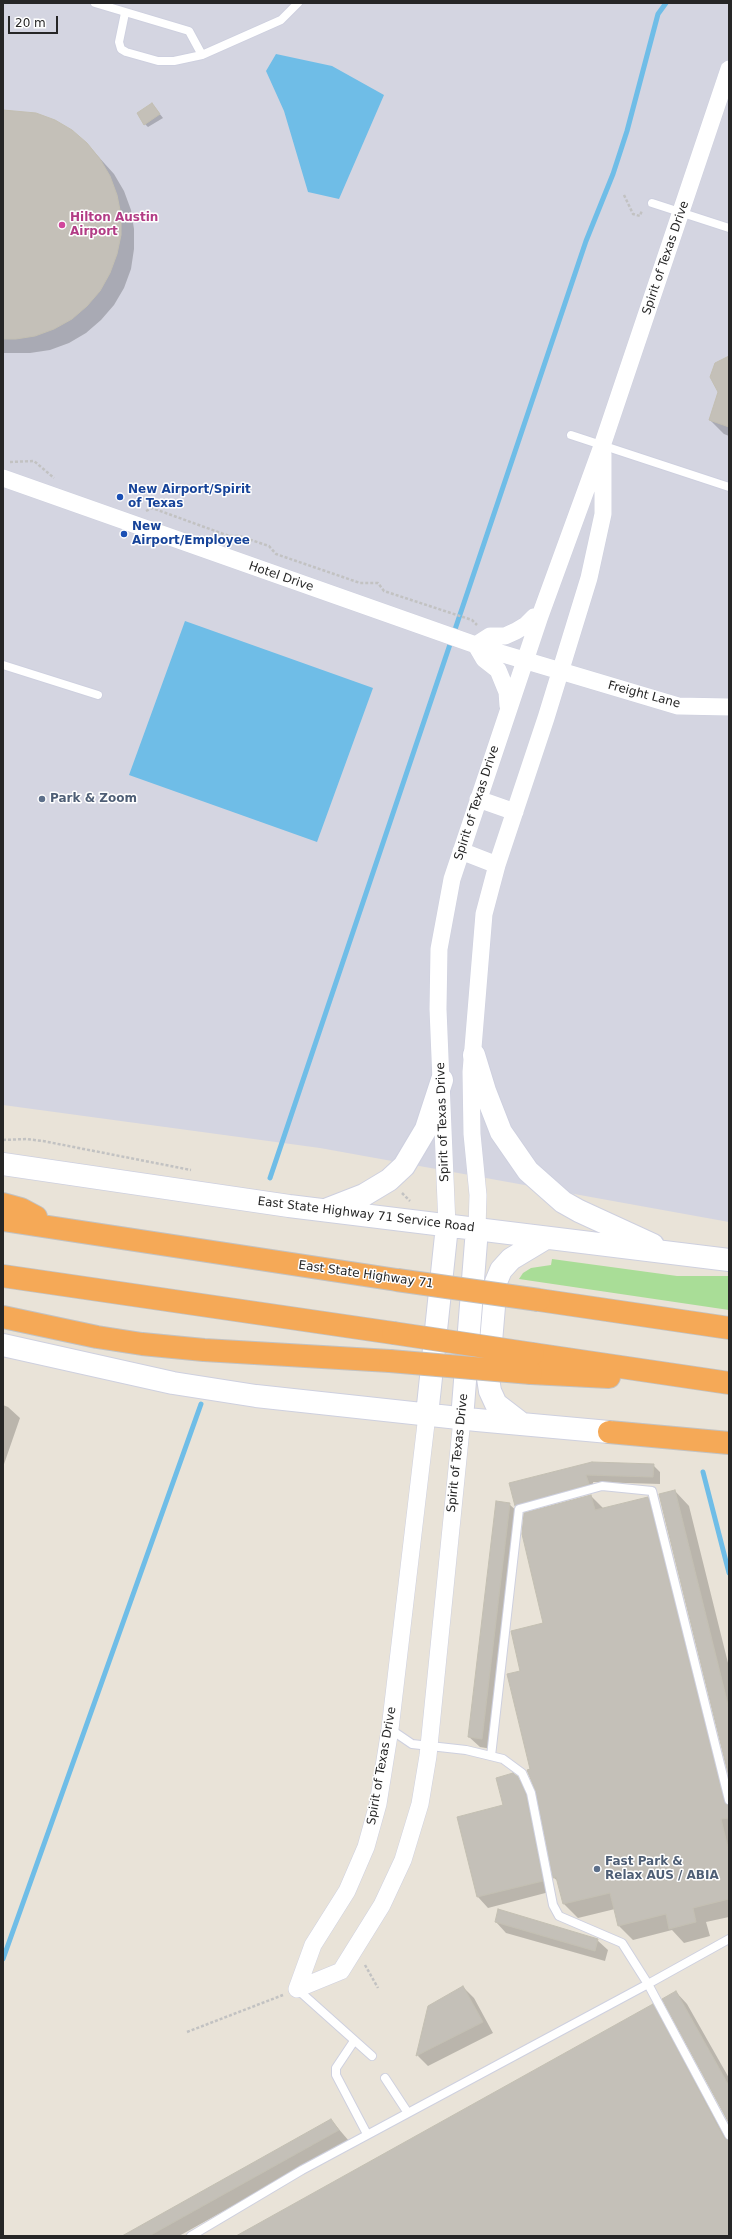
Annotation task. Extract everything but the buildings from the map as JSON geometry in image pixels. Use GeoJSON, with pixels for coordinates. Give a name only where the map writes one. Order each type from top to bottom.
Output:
{"type":"FeatureCollection","features":[{"type":"Feature","properties":{"kind":"highway"},"geometry":{"type":"LineString","coordinates":[[3,1204],[21,1209],[59,1229]]}},
{"type":"Feature","properties":{"kind":"highway","name":"East State Highway 71"},"geometry":{"type":"LineString","coordinates":[[3,1220],[398,1280],[729,1328]]}},
{"type":"Feature","properties":{"kind":"highway"},"geometry":{"type":"LineString","coordinates":[[3,1276],[393,1333],[532,1363],[576,1376],[705,1379],[729,1383]]}},
{"type":"Feature","properties":{"kind":"highway"},"geometry":{"type":"LineString","coordinates":[[3,1317],[97,1337],[142,1344],[204,1350],[390,1361],[532,1363]]}},
{"type":"Feature","properties":{"kind":"highway"},"geometry":{"type":"LineString","coordinates":[[609,1432],[729,1443]]}},
{"type":"Feature","properties":{"kind":"street","name":"Spirit of Texas Drive"},"geometry":{"type":"LineString","coordinates":[[297,1989],[313,1945],[347,1891],[366,1847],[378,1804],[390,1729],[427,1415],[446,1226],[442,1080],[438,1009],[439,949],[452,879],[525,659],[602,446],[729,69]]}},
{"type":"Feature","properties":{"kind":"street","name":"Spirit of Texas Drive"},"geometry":{"type":"LineString","coordinates":[[297,1989],[341,1971],[382,1905],[403,1860],[420,1804],[429,1746],[462,1419],[477,1229],[478,1195],[472,1126],[471,1072],[474,1055],[484,914],[497,865],[562,670],[589,578],[603,514],[602,446]]}},
{"type":"Feature","properties":{"kind":"street","name":"Hotel Drive"},"geometry":{"type":"LineString","coordinates":[[6,470],[443,634],[562,670]]}},
{"type":"Feature","properties":{"kind":"street"},"geometry":{"type":"LineString","coordinates":[[508,709],[507,692],[501,675],[491,662],[484,659],[470,643],[490,636],[505,636],[526,625],[534,616],[540,616]]}},
{"type":"Feature","properties":{"kind":"street","name":"Freight Lane"},"geometry":{"type":"LineString","coordinates":[[562,670],[588,680],[678,706],[729,707]]}},
{"type":"Feature","properties":{"kind":"street"},"geometry":{"type":"LineString","coordinates":[[478,799],[515,812]]}},
{"type":"Feature","properties":{"kind":"street"},"geometry":{"type":"LineString","coordinates":[[461,851],[497,865]]}},
{"type":"Feature","properties":{"kind":"street"},"geometry":{"type":"LineString","coordinates":[[474,1055],[485,1091],[501,1132],[528,1171],[563,1202],[578,1211],[666,1253]]}},
{"type":"Feature","properties":{"kind":"street"},"geometry":{"type":"LineString","coordinates":[[325,1210],[364,1195],[389,1180],[404,1166],[426,1129],[442,1080]]}},
{"type":"Feature","properties":{"kind":"street","name":"East State Highway 71 Service Road"},"geometry":{"type":"LineString","coordinates":[[3,1164],[446,1226],[729,1260]]}},
{"type":"Feature","properties":{"kind":"street"},"geometry":{"type":"LineString","coordinates":[[522,1424],[496,1404],[490,1391],[488,1378],[496,1282],[501,1270],[511,1259],[546,1238]]}},
{"type":"Feature","properties":{"kind":"street"},"geometry":{"type":"LineString","coordinates":[[3,1345],[201,1388],[256,1396],[462,1419],[609,1432]]}},
{"type":"Feature","properties":{"kind":"lane"},"geometry":{"type":"LineString","coordinates":[[95,3],[189,31],[202,55]]}},
{"type":"Feature","properties":{"kind":"lane"},"geometry":{"type":"LineString","coordinates":[[125,13],[119,42],[121,49],[126,52],[158,61],[174,61],[202,55],[281,20],[298,3]]}},
{"type":"Feature","properties":{"kind":"lane"},"geometry":{"type":"LineString","coordinates":[[652,203],[729,228]]}},
{"type":"Feature","properties":{"kind":"lane"},"geometry":{"type":"LineString","coordinates":[[571,435],[729,487]]}},
{"type":"Feature","properties":{"kind":"lane"},"geometry":{"type":"LineString","coordinates":[[3,665],[98,695]]}},
{"type":"Feature","properties":{"kind":"lane"},"geometry":{"type":"LineString","coordinates":[[491,1756],[519,1509],[602,1486],[652,1491],[729,1800]]}},
{"type":"Feature","properties":{"kind":"lane"},"geometry":{"type":"LineString","coordinates":[[390,1729],[412,1744],[466,1750],[503,1759],[522,1773],[531,1793],[554,1905],[559,1916],[622,1943],[648,1984],[729,2135]]}},
{"type":"Feature","properties":{"kind":"lane"},"geometry":{"type":"LineString","coordinates":[[191,2236],[367,2134],[408,2114],[729,1939]]}},
{"type":"Feature","properties":{"kind":"lane"},"geometry":{"type":"LineString","coordinates":[[297,1989],[372,2056]]}},
{"type":"Feature","properties":{"kind":"lane"},"geometry":{"type":"LineString","coordinates":[[354,2041],[336,2068],[336,2074],[367,2134]]}},
{"type":"Feature","properties":{"kind":"lane"},"geometry":{"type":"LineString","coordinates":[[384,2078],[408,2114]]}},
{"type":"Feature","properties":{"kind":"path"},"geometry":{"type":"LineString","coordinates":[[624,195],[633,214],[640,216],[642,208]]}},
{"type":"Feature","properties":{"kind":"path"},"geometry":{"type":"LineString","coordinates":[[6,470],[34,461],[54,478],[59,479]]}},
{"type":"Feature","properties":{"kind":"path"},"geometry":{"type":"LineString","coordinates":[[161,511],[229,536],[239,536],[269,546],[276,554],[360,583],[378,583],[384,591],[472,620]]}},
{"type":"Feature","properties":{"kind":"path"},"geometry":{"type":"LineString","coordinates":[[3,1140],[26,1139],[43,1141],[195,1171]]}},
{"type":"Feature","properties":{"kind":"path"},"geometry":{"type":"LineString","coordinates":[[364,1963],[378,1988]]}},
{"type":"Feature","properties":{"kind":"path"},"geometry":{"type":"LineString","coordinates":[[187,2032],[297,1989]]}},
{"type":"Feature","properties":{"kind":"shaded area"},"geometry":{"type":"Polygon","coordinates":[[[3,3],[729,3],[729,1222],[320,1148],[3,1105],[3,3]]]}},
{"type":"Feature","properties":{"kind":"green space"},"geometry":{"type":"Polygon","coordinates":[[[552,1259],[677,1276],[729,1276],[729,1310],[519,1279],[523,1273],[531,1268],[551,1265],[552,1259]]]}},
{"type":"Feature","properties":{"kind":"water"},"geometry":{"type":"Polygon","coordinates":[[[276,54],[332,66],[384,95],[339,199],[308,192],[284,111],[266,71],[276,54]]]}},
{"type":"Feature","properties":{"kind":"water"},"geometry":{"type":"Polygon","coordinates":[[[185,621],[373,688],[317,842],[129,775],[185,621]]]}},
{"type":"Feature","properties":{"kind":"waterway"},"geometry":{"type":"LineString","coordinates":[[270,1178],[586,241],[613,174],[627,131],[658,14],[666,3]]}},
{"type":"Feature","properties":{"kind":"waterway"},"geometry":{"type":"LineString","coordinates":[[3,1959],[201,1404]]}},
{"type":"Feature","properties":{"kind":"waterway"},"geometry":{"type":"LineString","coordinates":[[703,1472],[729,1573]]}},
{"type":"Feature","properties":{"kind":"place","name":"Hilton Austin Airport"},"geometry":{"type":"Point","coordinates":[62,225]}},
{"type":"Feature","properties":{"kind":"place","name":"New Airport/Spirit of Texas"},"geometry":{"type":"Point","coordinates":[120,497]}},
{"type":"Feature","properties":{"kind":"place","name":"New Airport/Employee"},"geometry":{"type":"Point","coordinates":[124,534]}},
{"type":"Feature","properties":{"kind":"place","name":"Park & Zoom"},"geometry":{"type":"Point","coordinates":[42,799]}},
{"type":"Feature","properties":{"kind":"place","name":"Fast Park & Relax AUS / ABIA"},"geometry":{"type":"Point","coordinates":[597,1869]}}]}
